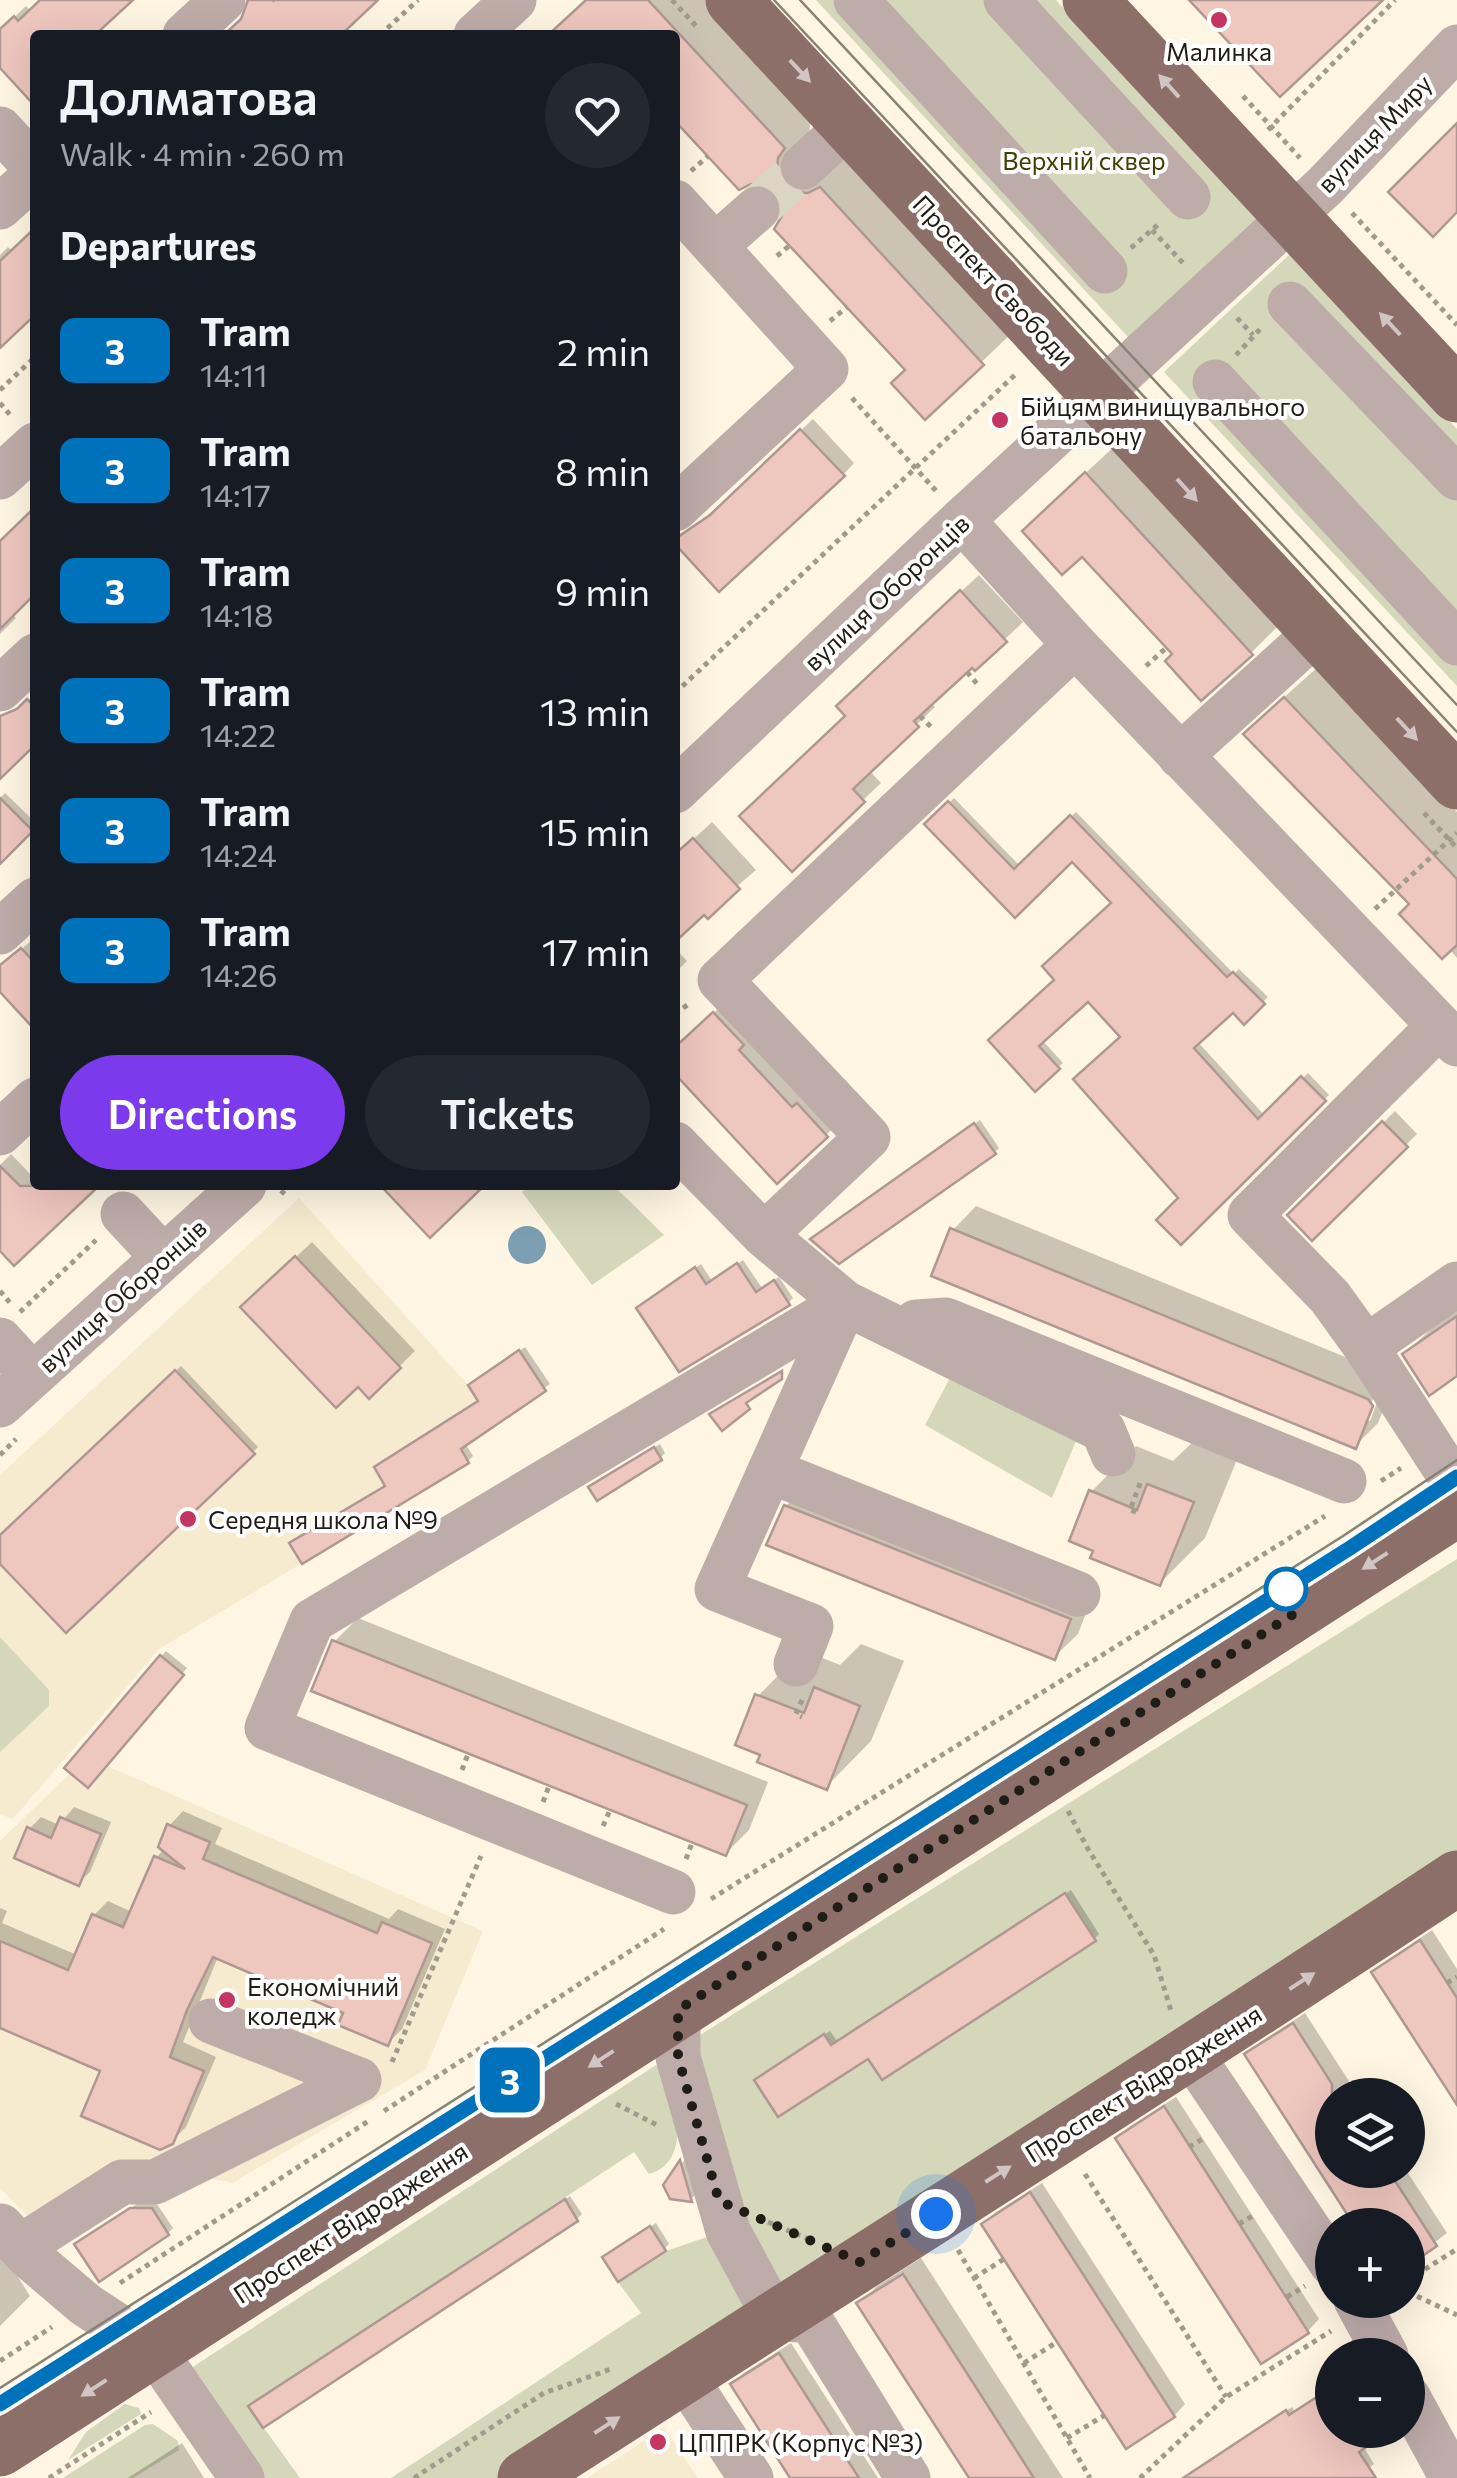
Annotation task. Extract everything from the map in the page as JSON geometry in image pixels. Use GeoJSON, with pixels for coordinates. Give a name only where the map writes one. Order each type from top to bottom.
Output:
{"type":"FeatureCollection","features":[{"type":"Feature","properties":{"kind":"main road","name":"Проспект Свободи"},"geometry":{"type":"LineString","coordinates":[[733,0],[1457,782]]}},
{"type":"Feature","properties":{"kind":"main road"},"geometry":{"type":"LineString","coordinates":[[1090,0],[1457,395]]}},
{"type":"Feature","properties":{"kind":"main road","name":"Проспект Відродження"},"geometry":{"type":"LineString","coordinates":[[0,2449],[1457,1508]]}},
{"type":"Feature","properties":{"kind":"main road","name":"Проспект Відродження"},"geometry":{"type":"LineString","coordinates":[[525,2478],[1191,2054],[1457,1878]]}},
{"type":"Feature","properties":{"kind":"street"},"geometry":{"type":"LineString","coordinates":[[191,30],[223,0]]}},
{"type":"Feature","properties":{"kind":"street"},"geometry":{"type":"LineString","coordinates":[[856,0],[1105,271]]}},
{"type":"Feature","properties":{"kind":"street"},"geometry":{"type":"LineString","coordinates":[[1006,0],[1188,197]]}},
{"type":"Feature","properties":{"kind":"street","name":"вулиця Миру"},"geometry":{"type":"LineString","coordinates":[[1099,395],[1290,218],[1457,47]]}},
{"type":"Feature","properties":{"kind":"street"},"geometry":{"type":"LineString","coordinates":[[803,168],[850,124]]}},
{"type":"Feature","properties":{"kind":"street"},"geometry":{"type":"LineString","coordinates":[[0,129],[30,165]]}},
{"type":"Feature","properties":{"kind":"street"},"geometry":{"type":"LineString","coordinates":[[0,207],[30,176]]}},
{"type":"Feature","properties":{"kind":"street"},"geometry":{"type":"LineString","coordinates":[[680,208],[826,369],[680,498]]}},
{"type":"Feature","properties":{"kind":"street"},"geometry":{"type":"LineString","coordinates":[[715,246],[757,209]]}},
{"type":"Feature","properties":{"kind":"street"},"geometry":{"type":"LineString","coordinates":[[1290,304],[1457,478]]}},
{"type":"Feature","properties":{"kind":"street"},"geometry":{"type":"LineString","coordinates":[[1215,382],[1457,643]]}},
{"type":"Feature","properties":{"kind":"street","name":"вулиця Оборонців"},"geometry":{"type":"LineString","coordinates":[[680,786],[1099,395]]}},
{"type":"Feature","properties":{"kind":"street"},"geometry":{"type":"LineString","coordinates":[[0,477],[30,450]]}},
{"type":"Feature","properties":{"kind":"street"},"geometry":{"type":"LineString","coordinates":[[962,520],[1075,646],[1448,1035],[1250,1215],[1330,1298],[1457,1488]]}},
{"type":"Feature","properties":{"kind":"street"},"geometry":{"type":"LineString","coordinates":[[1180,756],[1316,632]]}},
{"type":"Feature","properties":{"kind":"street"},"geometry":{"type":"LineString","coordinates":[[764,1235],[868,1137],[720,980],[1075,646]]}},
{"type":"Feature","properties":{"kind":"street"},"geometry":{"type":"LineString","coordinates":[[0,932],[30,905]]}},
{"type":"Feature","properties":{"kind":"street"},"geometry":{"type":"LineString","coordinates":[[680,1149],[764,1235],[845,1302],[1103,1430],[1113,1454]]}},
{"type":"Feature","properties":{"kind":"street","name":"вулиця Оборонців"},"geometry":{"type":"LineString","coordinates":[[0,1405],[238,1190]]}},
{"type":"Feature","properties":{"kind":"street"},"geometry":{"type":"LineString","coordinates":[[124,1214],[164,1257]]}},
{"type":"Feature","properties":{"kind":"street"},"geometry":{"type":"LineString","coordinates":[[1366,1347],[1457,1284]]}},
{"type":"Feature","properties":{"kind":"street"},"geometry":{"type":"LineString","coordinates":[[796,1664],[811,1626],[717,1589],[845,1302]]}},
{"type":"Feature","properties":{"kind":"street"},"geometry":{"type":"LineString","coordinates":[[687,1904],[267,1728],[312,1621],[845,1302]]}},
{"type":"Feature","properties":{"kind":"street"},"geometry":{"type":"LineString","coordinates":[[889,1324],[946,1320],[1348,1494]]}},
{"type":"Feature","properties":{"kind":"street"},"geometry":{"type":"LineString","coordinates":[[5,1331],[32,1374]]}},
{"type":"Feature","properties":{"kind":"street"},"geometry":{"type":"LineString","coordinates":[[770,1471],[1078,1594]]}},
{"type":"Feature","properties":{"kind":"street"},"geometry":{"type":"LineString","coordinates":[[678,2010],[678,2057],[728,2231],[775,2318],[811,2322],[908,2478]]}},
{"type":"Feature","properties":{"kind":"street"},"geometry":{"type":"LineString","coordinates":[[210,2021],[359,2080],[155,2182],[122,2182],[10,2236],[86,2305],[154,2349],[242,2478]]}},
{"type":"Feature","properties":{"kind":"street"},"geometry":{"type":"LineString","coordinates":[[1191,2054],[1315,2239]]}},
{"type":"Feature","properties":{"kind":"street"},"geometry":{"type":"LineString","coordinates":[[684,2376],[751,2478]]}},
{"type":"Feature","properties":{"kind":"street"},"geometry":{"type":"LineString","coordinates":[[1425,2433],[1440,2465]]}},
{"type":"Feature","properties":{"kind":"path"},"geometry":{"type":"LineString","coordinates":[[385,30],[418,0]]}},
{"type":"Feature","properties":{"kind":"path"},"geometry":{"type":"LineString","coordinates":[[0,390],[30,362]]}},
{"type":"Feature","properties":{"kind":"path"},"geometry":{"type":"LineString","coordinates":[[826,369],[962,520]]}},
{"type":"Feature","properties":{"kind":"path"},"geometry":{"type":"LineString","coordinates":[[680,688],[1017,373]]}},
{"type":"Feature","properties":{"kind":"path"},"geometry":{"type":"LineString","coordinates":[[1351,931],[1457,833]]}},
{"type":"Feature","properties":{"kind":"path"},"geometry":{"type":"LineString","coordinates":[[5,1331],[124,1214]]}},
{"type":"Feature","properties":{"kind":"path"},"geometry":{"type":"LineString","coordinates":[[0,2361],[687,1904],[1348,1494],[1432,1448]]}},
{"type":"Feature","properties":{"kind":"path"},"geometry":{"type":"LineString","coordinates":[[1067,1809],[1154,1954],[1179,2038],[1191,2054]]}},
{"type":"Feature","properties":{"kind":"path"},"geometry":{"type":"LineString","coordinates":[[385,2077],[496,1822]]}},
{"type":"Feature","properties":{"kind":"path"},"geometry":{"type":"LineString","coordinates":[[1447,1983],[1457,1977]]}},
{"type":"Feature","properties":{"kind":"path"},"geometry":{"type":"LineString","coordinates":[[1085,2174],[1226,2398]]}},
{"type":"Feature","properties":{"kind":"path"},"geometry":{"type":"LineString","coordinates":[[719,2201],[860,2262]]}},
{"type":"Feature","properties":{"kind":"path"},"geometry":{"type":"LineString","coordinates":[[936,2214],[1090,2478]]}},
{"type":"Feature","properties":{"kind":"path"},"geometry":{"type":"LineString","coordinates":[[1425,2269],[1457,2249]]}},
{"type":"Feature","properties":{"kind":"path"},"geometry":{"type":"LineString","coordinates":[[974,2278],[1004,2260]]}},
{"type":"Feature","properties":{"kind":"path"},"geometry":{"type":"LineString","coordinates":[[1425,2300],[1457,2315]]}},
{"type":"Feature","properties":{"kind":"path"},"geometry":{"type":"LineString","coordinates":[[1140,2478],[1226,2398],[1341,2318]]}},
{"type":"Feature","properties":{"kind":"path"},"geometry":{"type":"LineString","coordinates":[[1024,2363],[1058,2342]]}},
{"type":"Feature","properties":{"kind":"path"},"geometry":{"type":"LineString","coordinates":[[1066,2438],[1104,2415]]}},
{"type":"Feature","properties":{"kind":"shaded area","name":"Середня школа №9"},"geometry":{"type":"Polygon","coordinates":[[[299,1198],[468,1385],[478,1401],[446,1424],[469,1463],[159,1649],[13,1819],[0,1814],[0,1475],[299,1198]]]}},
{"type":"Feature","properties":{"kind":"shaded area","name":"Економічний коледж"},"geometry":{"type":"Polygon","coordinates":[[[87,1757],[483,1931],[425,2070],[232,2183],[139,2162],[39,2227],[0,2188],[0,1841],[87,1757]]]}},
{"type":"Feature","properties":{"kind":"shaded area","name":"ЦППРК (Корпус №3)"},"geometry":{"type":"Polygon","coordinates":[[[664,2427],[698,2478],[587,2478],[620,2457],[664,2427]]]}},
{"type":"Feature","properties":{"kind":"green space","name":"Верхній сквер"},"geometry":{"type":"Polygon","coordinates":[[[816,0],[1056,0],[1259,219],[1128,337],[816,0]]]}},
{"type":"Feature","properties":{"kind":"green space"},"geometry":{"type":"Polygon","coordinates":[[[1290,254],[1457,429],[1457,686],[1164,372],[1290,254]]]}},
{"type":"Feature","properties":{"kind":"green space"},"geometry":{"type":"Polygon","coordinates":[[[618,1190],[664,1235],[592,1285],[522,1192],[618,1190]]]}},
{"type":"Feature","properties":{"kind":"green space"},"geometry":{"type":"Polygon","coordinates":[[[952,1374],[1076,1441],[1052,1498],[925,1425],[952,1374]]]}},
{"type":"Feature","properties":{"kind":"green space"},"geometry":{"type":"Polygon","coordinates":[[[1457,1559],[1457,1865],[784,2287],[748,2224],[689,2042],[1457,1559]]]}},
{"type":"Feature","properties":{"kind":"green space"},"geometry":{"type":"Polygon","coordinates":[[[0,1637],[49,1690],[49,1706],[0,1752],[0,1637]]]}},
{"type":"Feature","properties":{"kind":"green space"},"geometry":{"type":"Polygon","coordinates":[[[656,2065],[669,2070],[677,2114],[676,2144],[663,2167],[649,2174],[634,2152],[248,2406],[300,2478],[253,2478],[188,2370],[656,2065]]]}},
{"type":"Feature","properties":{"kind":"green space"},"geometry":{"type":"Polygon","coordinates":[[[707,2237],[748,2306],[511,2478],[391,2478],[641,2313],[618,2282],[666,2251],[707,2237]]]}},
{"type":"Feature","properties":{"kind":"green space"},"geometry":{"type":"Polygon","coordinates":[[[125,2404],[139,2408],[141,2414],[68,2460],[86,2432],[125,2404]]]}},
{"type":"Feature","properties":{"kind":"green space"},"geometry":{"type":"Polygon","coordinates":[[[153,2424],[178,2441],[179,2450],[133,2478],[63,2478],[145,2425],[153,2424]]]}},
{"type":"Feature","properties":{"kind":"water"},"geometry":{"type":"Polygon","coordinates":[[[527,1226],[540,1232],[546,1245],[540,1258],[527,1264],[514,1258],[508,1245],[514,1232],[527,1226]]]}},
{"type":"Feature","properties":{"kind":"building"},"geometry":{"type":"Polygon","coordinates":[[[40,0],[133,0],[100,30],[30,30],[30,101],[0,68],[0,29],[14,16],[18,21],[40,0]]]}},
{"type":"Feature","properties":{"kind":"building"},"geometry":{"type":"Polygon","coordinates":[[[248,0],[378,0],[346,30],[229,30],[241,19],[248,0]]]}},
{"type":"Feature","properties":{"kind":"building"},"geometry":{"type":"Polygon","coordinates":[[[586,0],[648,0],[676,30],[553,30],[586,0]]]}},
{"type":"Feature","properties":{"kind":"building"},"geometry":{"type":"Polygon","coordinates":[[[1189,0],[1383,0],[1280,97],[1189,0]]]}},
{"type":"Feature","properties":{"kind":"building"},"geometry":{"type":"Polygon","coordinates":[[[680,35],[785,148],[778,158],[777,172],[784,185],[794,192],[808,193],[820,187],[984,365],[925,420],[891,383],[905,370],[774,229],[782,216],[777,192],[764,184],[751,184],[739,190],[680,126],[680,35]]]}},
{"type":"Feature","properties":{"kind":"building"},"geometry":{"type":"Polygon","coordinates":[[[1457,123],[1457,212],[1433,237],[1388,192],[1457,123]]]}},
{"type":"Feature","properties":{"kind":"building"},"geometry":{"type":"Polygon","coordinates":[[[30,233],[30,320],[0,348],[0,261],[30,233]]]}},
{"type":"Feature","properties":{"kind":"building"},"geometry":{"type":"Polygon","coordinates":[[[800,429],[845,476],[719,592],[680,549],[680,536],[710,515],[800,429]]]}},
{"type":"Feature","properties":{"kind":"building"},"geometry":{"type":"Polygon","coordinates":[[[1085,472],[1253,655],[1201,701],[1165,661],[1172,654],[1082,557],[1062,575],[1022,531],[1085,472]]]}},
{"type":"Feature","properties":{"kind":"building"},"geometry":{"type":"Polygon","coordinates":[[[30,512],[30,599],[0,629],[0,541],[30,512]]]}},
{"type":"Feature","properties":{"kind":"building"},"geometry":{"type":"Polygon","coordinates":[[[960,590],[1007,642],[914,721],[919,727],[853,789],[865,802],[792,872],[739,816],[845,716],[836,706],[960,590]]]}},
{"type":"Feature","properties":{"kind":"building"},"geometry":{"type":"Polygon","coordinates":[[[1284,697],[1457,879],[1457,945],[1442,959],[1399,914],[1409,904],[1243,734],[1284,697]]]}},
{"type":"Feature","properties":{"kind":"building"},"geometry":{"type":"Polygon","coordinates":[[[27,699],[30,702],[30,750],[0,779],[0,716],[17,709],[27,699]]]}},
{"type":"Feature","properties":{"kind":"building"},"geometry":{"type":"Polygon","coordinates":[[[0,798],[30,828],[30,834],[0,864],[0,798]]]}},
{"type":"Feature","properties":{"kind":"building"},"geometry":{"type":"Polygon","coordinates":[[[948,801],[1014,869],[1070,815],[1227,977],[1233,972],[1265,1004],[1244,1025],[1233,1013],[1194,1048],[1258,1119],[1301,1076],[1326,1101],[1181,1245],[1156,1220],[1178,1198],[1073,1079],[1120,1037],[1088,1002],[1039,1046],[1060,1069],[1035,1092],[988,1040],[1054,980],[1042,966],[1111,903],[1072,862],[1015,918],[924,824],[948,801]]]}},
{"type":"Feature","properties":{"kind":"building"},"geometry":{"type":"Polygon","coordinates":[[[693,838],[740,889],[708,919],[704,915],[680,937],[680,850],[693,838]]]}},
{"type":"Feature","properties":{"kind":"building"},"geometry":{"type":"Polygon","coordinates":[[[21,948],[30,958],[30,1025],[0,992],[0,965],[21,948]]]}},
{"type":"Feature","properties":{"kind":"building"},"geometry":{"type":"Polygon","coordinates":[[[713,1012],[744,1045],[739,1050],[792,1107],[797,1103],[828,1137],[777,1184],[680,1079],[680,1042],[713,1012]]]}},
{"type":"Feature","properties":{"kind":"building"},"geometry":{"type":"Polygon","coordinates":[[[1382,1121],[1408,1147],[1312,1241],[1287,1215],[1382,1121]]]}},
{"type":"Feature","properties":{"kind":"building"},"geometry":{"type":"Polygon","coordinates":[[[974,1123],[996,1154],[839,1264],[810,1239],[974,1123]]]}},
{"type":"Feature","properties":{"kind":"building"},"geometry":{"type":"Polygon","coordinates":[[[0,1166],[20,1186],[30,1186],[30,1190],[95,1190],[14,1266],[0,1251],[0,1166]]]}},
{"type":"Feature","properties":{"kind":"building"},"geometry":{"type":"Polygon","coordinates":[[[385,1190],[480,1190],[430,1238],[385,1190]]]}},
{"type":"Feature","properties":{"kind":"building"},"geometry":{"type":"Polygon","coordinates":[[[950,1228],[1368,1399],[1373,1406],[1356,1449],[931,1276],[950,1228]]]}},
{"type":"Feature","properties":{"kind":"building"},"geometry":{"type":"Polygon","coordinates":[[[295,1256],[401,1368],[369,1399],[358,1387],[336,1408],[240,1307],[295,1256]]]}},
{"type":"Feature","properties":{"kind":"building"},"geometry":{"type":"Polygon","coordinates":[[[737,1263],[756,1292],[774,1280],[790,1305],[679,1372],[636,1308],[695,1267],[706,1284],[737,1263]]]}},
{"type":"Feature","properties":{"kind":"building"},"geometry":{"type":"Polygon","coordinates":[[[1457,1316],[1457,1376],[1429,1396],[1402,1354],[1457,1316]]]}},
{"type":"Feature","properties":{"kind":"building"},"geometry":{"type":"Polygon","coordinates":[[[519,1350],[546,1391],[461,1449],[469,1463],[302,1564],[289,1543],[385,1486],[374,1467],[478,1401],[468,1385],[519,1350]]]}},
{"type":"Feature","properties":{"kind":"building"},"geometry":{"type":"Polygon","coordinates":[[[175,1370],[255,1454],[66,1633],[0,1564],[0,1535],[175,1370]]]}},
{"type":"Feature","properties":{"kind":"building"},"geometry":{"type":"Polygon","coordinates":[[[782,1371],[782,1379],[746,1403],[750,1409],[722,1431],[709,1414],[782,1371]]]}},
{"type":"Feature","properties":{"kind":"building"},"geometry":{"type":"Polygon","coordinates":[[[654,1447],[662,1460],[597,1501],[588,1487],[654,1447]]]}},
{"type":"Feature","properties":{"kind":"building"},"geometry":{"type":"Polygon","coordinates":[[[1147,1484],[1194,1502],[1160,1586],[1090,1558],[1093,1551],[1069,1541],[1089,1490],[1137,1510],[1147,1484]]]}},
{"type":"Feature","properties":{"kind":"building"},"geometry":{"type":"Polygon","coordinates":[[[784,1505],[1071,1619],[1055,1660],[766,1545],[784,1505]]]}},
{"type":"Feature","properties":{"kind":"building"},"geometry":{"type":"Polygon","coordinates":[[[332,1640],[747,1805],[726,1856],[311,1691],[332,1640]]]}},
{"type":"Feature","properties":{"kind":"building"},"geometry":{"type":"Polygon","coordinates":[[[160,1655],[184,1675],[88,1788],[64,1768],[160,1655]]]}},
{"type":"Feature","properties":{"kind":"building"},"geometry":{"type":"Polygon","coordinates":[[[814,1687],[860,1706],[827,1790],[757,1762],[760,1755],[735,1745],[755,1694],[804,1713],[814,1687]]]}},
{"type":"Feature","properties":{"kind":"building"},"geometry":{"type":"Polygon","coordinates":[[[60,1817],[101,1834],[79,1886],[14,1858],[27,1827],[51,1838],[60,1817]]]}},
{"type":"Feature","properties":{"kind":"building"},"geometry":{"type":"Polygon","coordinates":[[[167,1824],[210,1842],[203,1859],[377,1933],[382,1922],[432,1943],[388,2046],[338,2025],[343,2013],[213,1957],[170,2057],[204,2071],[173,2144],[160,2150],[81,2116],[100,2071],[0,2028],[0,1941],[68,1970],[92,1914],[123,1927],[154,1856],[185,1869],[158,1847],[167,1824]]]}},
{"type":"Feature","properties":{"kind":"building"},"geometry":{"type":"Polygon","coordinates":[[[1065,1893],[1096,1941],[882,2080],[868,2059],[778,2117],[754,2080],[824,2034],[831,2045],[1065,1893]]]}},
{"type":"Feature","properties":{"kind":"building"},"geometry":{"type":"Polygon","coordinates":[[[1420,1940],[1457,1998],[1457,2105],[1371,1972],[1420,1940]]]}},
{"type":"Feature","properties":{"kind":"building"},"geometry":{"type":"Polygon","coordinates":[[[1293,2023],[1328,2078],[1315,2078],[1315,2164],[1244,2054],[1293,2023]]]}},
{"type":"Feature","properties":{"kind":"building"},"geometry":{"type":"Polygon","coordinates":[[[1164,2106],[1309,2333],[1261,2364],[1115,2138],[1164,2106]]]}},
{"type":"Feature","properties":{"kind":"building"},"geometry":{"type":"Polygon","coordinates":[[[680,2160],[692,2202],[670,2199],[663,2185],[680,2160]]]}},
{"type":"Feature","properties":{"kind":"building"},"geometry":{"type":"Polygon","coordinates":[[[1330,2188],[1400,2188],[1412,2208],[1343,2208],[1330,2188]]]}},
{"type":"Feature","properties":{"kind":"building"},"geometry":{"type":"Polygon","coordinates":[[[1030,2192],[1175,2417],[1126,2449],[981,2224],[1030,2192]]]}},
{"type":"Feature","properties":{"kind":"building"},"geometry":{"type":"Polygon","coordinates":[[[565,2199],[578,2221],[263,2428],[248,2406],[565,2199]]]}},
{"type":"Feature","properties":{"kind":"building"},"geometry":{"type":"Polygon","coordinates":[[[130,2208],[152,2208],[169,2235],[99,2282],[74,2244],[130,2208]]]}},
{"type":"Feature","properties":{"kind":"building"},"geometry":{"type":"Polygon","coordinates":[[[650,2226],[666,2251],[618,2282],[602,2257],[650,2226]]]}},
{"type":"Feature","properties":{"kind":"building"},"geometry":{"type":"Polygon","coordinates":[[[1425,2227],[1437,2246],[1425,2254],[1425,2227]]]}},
{"type":"Feature","properties":{"kind":"building"},"geometry":{"type":"Polygon","coordinates":[[[903,2274],[1034,2478],[969,2478],[856,2303],[903,2274]]]}},
{"type":"Feature","properties":{"kind":"building"},"geometry":{"type":"Polygon","coordinates":[[[779,2353],[859,2478],[790,2478],[730,2384],[779,2353]]]}},
{"type":"Feature","properties":{"kind":"building"},"geometry":{"type":"Polygon","coordinates":[[[1315,2398],[1315,2448],[1365,2448],[1359,2452],[1376,2478],[1183,2478],[1286,2410],[1289,2415],[1315,2398]]]}},
{"type":"Feature","properties":{"kind":"tunnel"},"geometry":{"type":"LineString","coordinates":[[757,209],[803,167]]}},
{"type":"Feature","properties":{"kind":"tram line"},"geometry":{"type":"LineString","coordinates":[[774,0],[1457,732]]}},
{"type":"Feature","properties":{"kind":"tram line"},"geometry":{"type":"LineString","coordinates":[[800,0],[1457,705]]}},
{"type":"Feature","properties":{"kind":"tram line"},"geometry":{"type":"LineString","coordinates":[[0,2388],[1457,1460]]}},
{"type":"Feature","properties":{"kind":"tram line","name":"3"},"geometry":{"type":"LineString","coordinates":[[0,2404],[1457,1477]]}},
{"type":"Feature","properties":{"kind":"place","name":"Малинка"},"geometry":{"type":"Point","coordinates":[1219,20]}},
{"type":"Feature","properties":{"kind":"place","name":"Бійцям винищувального батальону"},"geometry":{"type":"Point","coordinates":[1000,420]}},
{"type":"Feature","properties":{"kind":"place","name":"Середня школа №9"},"geometry":{"type":"Point","coordinates":[188,1519]}},
{"type":"Feature","properties":{"kind":"place","name":"Економічний коледж"},"geometry":{"type":"Point","coordinates":[227,2000]}},
{"type":"Feature","properties":{"kind":"place","name":"ЦППРК (Корпус №3)"},"geometry":{"type":"Point","coordinates":[658,2442]}},
{"type":"Feature","properties":{"kind":"route"},"geometry":{"type":"LineString","coordinates":[[936,2214],[860,2262],[719,2201],[678,2057],[678,2010],[1295,1613],[1286,1589]]}}]}
